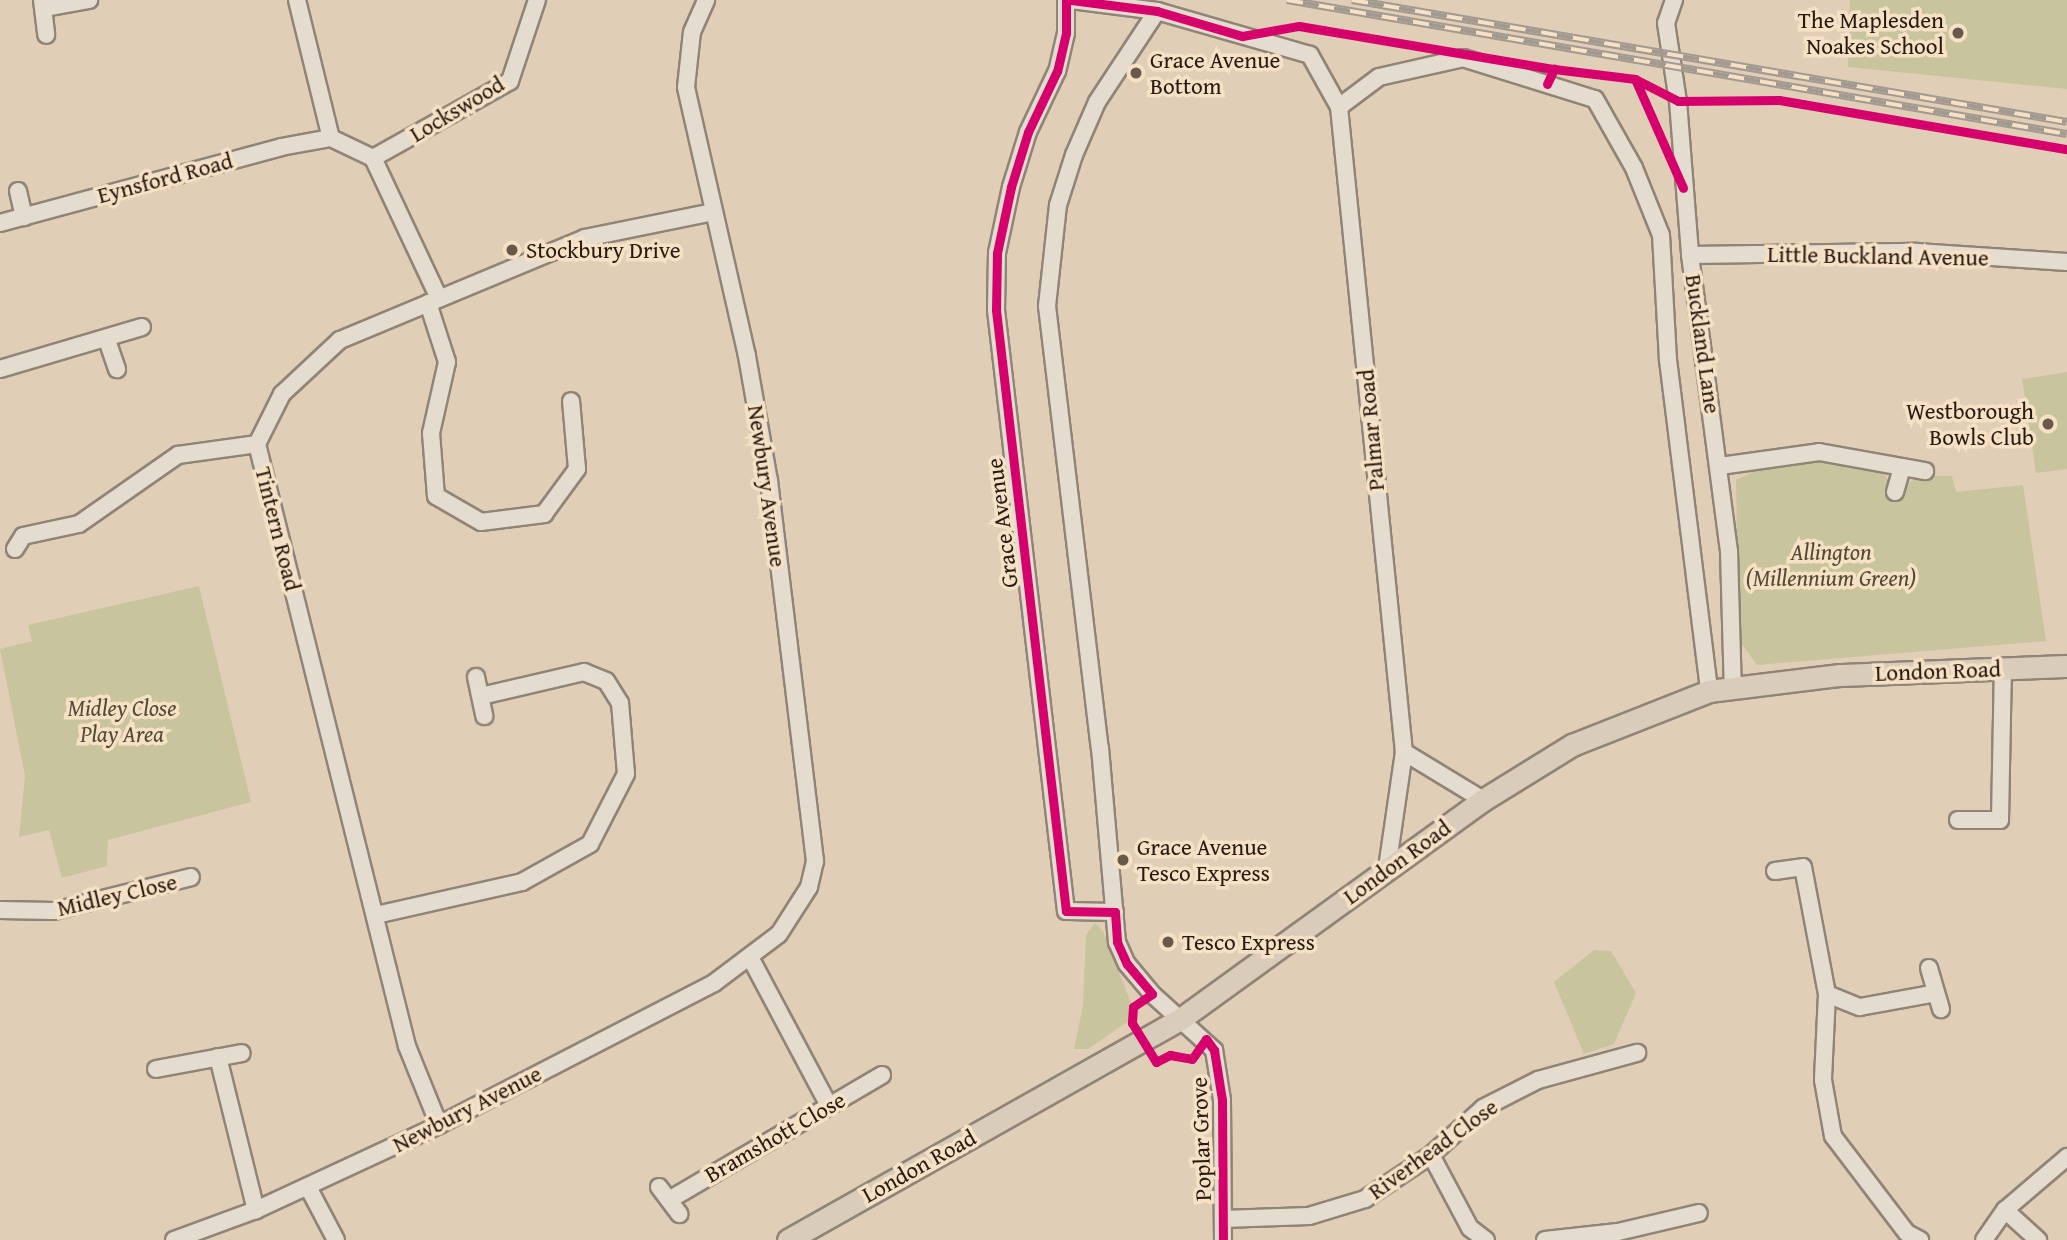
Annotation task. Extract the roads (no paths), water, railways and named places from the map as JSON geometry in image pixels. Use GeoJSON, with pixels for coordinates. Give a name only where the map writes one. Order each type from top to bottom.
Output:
{"type":"FeatureCollection","features":[{"type":"Feature","properties":{"kind":"main road","name":"London Road"},"geometry":{"type":"LineString","coordinates":[[788,1240],[1179,1020],[1483,800],[1572,745],[1709,691],[1840,675],[2067,666]]}},
{"type":"Feature","properties":{"kind":"street"},"geometry":{"type":"LineString","coordinates":[[46,36],[43,4],[89,0]]}},
{"type":"Feature","properties":{"kind":"street"},"geometry":{"type":"LineString","coordinates":[[297,0],[331,138],[373,158],[434,300],[447,362],[431,433],[436,496],[481,522],[544,513],[577,469],[571,402]]}},
{"type":"Feature","properties":{"kind":"street","name":"Newbury Avenue"},"geometry":{"type":"LineString","coordinates":[[174,1240],[256,1210],[439,1125],[714,983],[751,959],[794,916],[815,861],[769,481],[747,356],[686,87],[692,32],[706,0]]}},
{"type":"Feature","properties":{"kind":"street"},"geometry":{"type":"LineString","coordinates":[[1068,0],[1157,11],[1310,55],[1339,107]]}},
{"type":"Feature","properties":{"kind":"street","name":"Grace Avenue"},"geometry":{"type":"LineString","coordinates":[[1068,0],[1066,33],[1057,71],[1028,132],[1011,187],[997,253],[996,310],[1066,911],[1115,912]]}},
{"type":"Feature","properties":{"kind":"street","name":"Buckland Lane"},"geometry":{"type":"LineString","coordinates":[[1674,0],[1667,23],[1678,101],[1690,256],[1720,466],[1729,551],[1733,690]]}},
{"type":"Feature","properties":{"kind":"street","name":"Lockswood"},"geometry":{"type":"LineString","coordinates":[[373,158],[510,81],[533,1]]}},
{"type":"Feature","properties":{"kind":"street"},"geometry":{"type":"LineString","coordinates":[[1157,11],[1097,102],[1074,155],[1058,205],[1047,306],[1117,942],[1127,964],[1179,1020]]}},
{"type":"Feature","properties":{"kind":"street","name":"Buckland Lane"},"geometry":{"type":"LineString","coordinates":[[1339,107],[1380,77],[1463,58],[1595,99],[1634,168],[1661,235],[1668,360],[1709,691]]}},
{"type":"Feature","properties":{"kind":"street","name":"Palmar Road"},"geometry":{"type":"LineString","coordinates":[[1339,107],[1404,752],[1387,868]]}},
{"type":"Feature","properties":{"kind":"street","name":"Eynsford Road"},"geometry":{"type":"LineString","coordinates":[[0,223],[268,150],[331,138]]}},
{"type":"Feature","properties":{"kind":"street"},"geometry":{"type":"LineString","coordinates":[[18,191],[24,217]]}},
{"type":"Feature","properties":{"kind":"street","name":"Tintern Road"},"geometry":{"type":"LineString","coordinates":[[439,1125],[407,1046],[257,444],[282,394],[340,340],[585,239],[713,212]]}},
{"type":"Feature","properties":{"kind":"street","name":"Little Buckland Avenue"},"geometry":{"type":"LineString","coordinates":[[1690,256],[1917,252],[2067,262]]}},
{"type":"Feature","properties":{"kind":"street"},"geometry":{"type":"LineString","coordinates":[[0,369],[107,340],[142,327]]}},
{"type":"Feature","properties":{"kind":"street"},"geometry":{"type":"LineString","coordinates":[[107,340],[117,369]]}},
{"type":"Feature","properties":{"kind":"street"},"geometry":{"type":"LineString","coordinates":[[15,549],[23,536],[79,524],[178,455],[257,444]]}},
{"type":"Feature","properties":{"kind":"street"},"geometry":{"type":"LineString","coordinates":[[1720,466],[1819,452],[1925,471]]}},
{"type":"Feature","properties":{"kind":"street"},"geometry":{"type":"LineString","coordinates":[[1895,492],[1902,467]]}},
{"type":"Feature","properties":{"kind":"street"},"geometry":{"type":"LineString","coordinates":[[1958,820],[2000,820],[2003,669]]}},
{"type":"Feature","properties":{"kind":"street"},"geometry":{"type":"LineString","coordinates":[[376,915],[534,876],[590,844],[626,774],[620,703],[606,681],[584,672],[481,696]]}},
{"type":"Feature","properties":{"kind":"street"},"geometry":{"type":"LineString","coordinates":[[476,677],[484,716]]}},
{"type":"Feature","properties":{"kind":"street"},"geometry":{"type":"LineString","coordinates":[[1404,752],[1483,800]]}},
{"type":"Feature","properties":{"kind":"street"},"geometry":{"type":"LineString","coordinates":[[1775,871],[1802,867],[1827,994],[1823,1080],[1833,1136],[1907,1233],[1920,1240]]}},
{"type":"Feature","properties":{"kind":"street","name":"Midley Close"},"geometry":{"type":"LineString","coordinates":[[0,910],[54,911],[191,877]]}},
{"type":"Feature","properties":{"kind":"street"},"geometry":{"type":"LineString","coordinates":[[751,959],[829,1106]]}},
{"type":"Feature","properties":{"kind":"street"},"geometry":{"type":"LineString","coordinates":[[1929,968],[1941,1009]]}},
{"type":"Feature","properties":{"kind":"street"},"geometry":{"type":"LineString","coordinates":[[1827,994],[1860,1007],[1936,993]]}},
{"type":"Feature","properties":{"kind":"street","name":"Poplar Grove"},"geometry":{"type":"LineString","coordinates":[[1179,1020],[1206,1040],[1218,1062],[1223,1240]]}},
{"type":"Feature","properties":{"kind":"street"},"geometry":{"type":"LineString","coordinates":[[156,1069],[242,1053]]}},
{"type":"Feature","properties":{"kind":"street","name":"Riverhead Close"},"geometry":{"type":"LineString","coordinates":[[1223,1219],[1309,1216],[1366,1199],[1431,1155],[1483,1108],[1538,1080],[1637,1053]]}},
{"type":"Feature","properties":{"kind":"street"},"geometry":{"type":"LineString","coordinates":[[218,1057],[256,1210]]}},
{"type":"Feature","properties":{"kind":"street","name":"Bramshott Close"},"geometry":{"type":"LineString","coordinates":[[679,1214],[664,1194],[882,1075]]}},
{"type":"Feature","properties":{"kind":"street"},"geometry":{"type":"LineString","coordinates":[[1431,1155],[1470,1228],[1486,1240]]}},
{"type":"Feature","properties":{"kind":"street"},"geometry":{"type":"LineString","coordinates":[[1984,1240],[2005,1210],[2067,1157]]}},
{"type":"Feature","properties":{"kind":"street"},"geometry":{"type":"LineString","coordinates":[[308,1187],[336,1240]]}},
{"type":"Feature","properties":{"kind":"street"},"geometry":{"type":"LineString","coordinates":[[2005,1210],[2038,1240]]}},
{"type":"Feature","properties":{"kind":"street"},"geometry":{"type":"LineString","coordinates":[[1545,1240],[1618,1232],[1699,1213]]}},
{"type":"Feature","properties":{"kind":"railway"},"geometry":{"type":"LineString","coordinates":[[1287,0],[2067,134]]}},
{"type":"Feature","properties":{"kind":"railway"},"geometry":{"type":"LineString","coordinates":[[1352,0],[2067,122]]}},
{"type":"Feature","properties":{"kind":"place","name":"The Maplesden Noakes School"},"geometry":{"type":"Point","coordinates":[1958,33]}},
{"type":"Feature","properties":{"kind":"place","name":"Grace Avenue Bottom"},"geometry":{"type":"Point","coordinates":[1136,73]}},
{"type":"Feature","properties":{"kind":"place","name":"Stockbury Drive"},"geometry":{"type":"Point","coordinates":[512,250]}},
{"type":"Feature","properties":{"kind":"place","name":"Westborough Bowls Club"},"geometry":{"type":"Point","coordinates":[2048,424]}},
{"type":"Feature","properties":{"kind":"place","name":"Grace Avenue Tesco Express"},"geometry":{"type":"Point","coordinates":[1123,860]}},
{"type":"Feature","properties":{"kind":"place","name":"Tesco Express"},"geometry":{"type":"Point","coordinates":[1168,942]}},
{"type":"Feature","properties":{"kind":"park label","name":"Allington (Millennium Green)"},"geometry":{"type":"Point","coordinates":[1831,565]}},
{"type":"Feature","properties":{"kind":"park label","name":"Midley Close Play Area"},"geometry":{"type":"Point","coordinates":[122,721]}}]}
